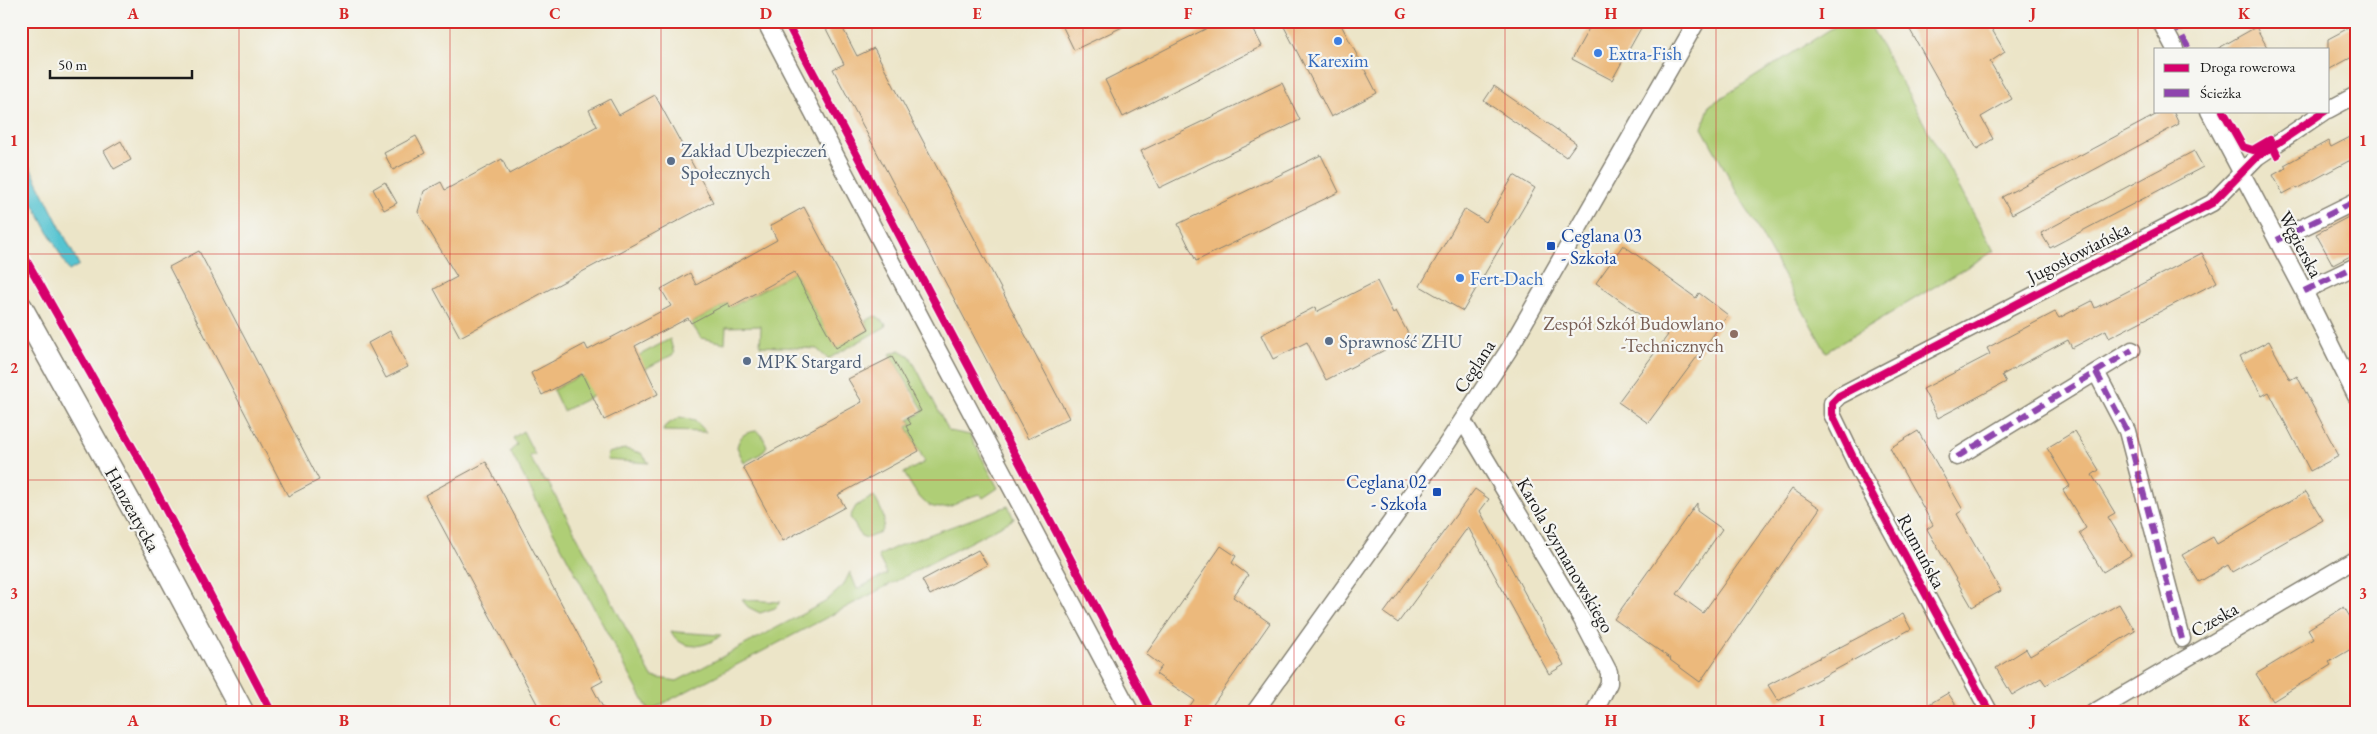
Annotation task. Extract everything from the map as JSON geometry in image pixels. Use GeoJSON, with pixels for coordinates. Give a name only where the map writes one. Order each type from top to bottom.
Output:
{"type":"FeatureCollection","features":[{"type":"Feature","properties":{"kind":"street"},"geometry":{"type":"LineString","coordinates":[[765,21],[922,322],[1131,713]]}},
{"type":"Feature","properties":{"kind":"street","name":"Ceglana"},"geometry":{"type":"LineString","coordinates":[[1254,713],[1463,421],[1548,283],[1628,138],[1697,21]]}},
{"type":"Feature","properties":{"kind":"street"},"geometry":{"type":"LineString","coordinates":[[2160,21],[2174,48]]}},
{"type":"Feature","properties":{"kind":"street","name":"Jugosłowiańska"},"geometry":{"type":"LineString","coordinates":[[2330,108],[2356,95]]}},
{"type":"Feature","properties":{"kind":"street","name":"Węgierska"},"geometry":{"type":"LineString","coordinates":[[2210,112],[2356,396]]}},
{"type":"Feature","properties":{"kind":"street","name":"Jugosłowiańska"},"geometry":{"type":"LineString","coordinates":[[1832,403],[1848,391],[2212,203],[2257,157],[2324,112]]}},
{"type":"Feature","properties":{"kind":"street"},"geometry":{"type":"LineString","coordinates":[[2277,240],[2356,201]]}},
{"type":"Feature","properties":{"kind":"street"},"geometry":{"type":"LineString","coordinates":[[2304,292],[2356,266]]}},
{"type":"Feature","properties":{"kind":"street","name":"Hanzeatycka"},"geometry":{"type":"LineString","coordinates":[[21,307],[161,559],[243,713]]}},
{"type":"Feature","properties":{"kind":"street"},"geometry":{"type":"LineString","coordinates":[[1957,457],[2132,350]]}},
{"type":"Feature","properties":{"kind":"street"},"geometry":{"type":"LineString","coordinates":[[2096,372],[2127,431],[2182,639]]}},
{"type":"Feature","properties":{"kind":"street","name":"Rumuńska"},"geometry":{"type":"LineString","coordinates":[[1832,403],[1832,414],[1862,476],[1990,713]]}},
{"type":"Feature","properties":{"kind":"street","name":"Karola Szymanowskiego"},"geometry":{"type":"LineString","coordinates":[[1463,421],[1581,618],[1609,672],[1609,683],[1594,713]]}},
{"type":"Feature","properties":{"kind":"street","name":"Czeska"},"geometry":{"type":"LineString","coordinates":[[2093,713],[2356,559]]}},
{"type":"Feature","properties":{"kind":"green space"},"geometry":{"type":"Polygon","coordinates":[[[1837,25],[1870,25],[1994,251],[1826,352],[1702,128],[1710,105],[1837,25]]]}},
{"type":"Feature","properties":{"kind":"green space"},"geometry":{"type":"Polygon","coordinates":[[[794,272],[836,347],[869,329],[865,321],[875,316],[886,324],[885,327],[828,359],[817,349],[760,346],[761,326],[726,327],[725,343],[701,338],[691,323],[728,303],[731,307],[794,272]]]}},
{"type":"Feature","properties":{"kind":"green space"},"geometry":{"type":"Polygon","coordinates":[[[670,339],[674,354],[641,371],[632,359],[670,339]]]}},
{"type":"Feature","properties":{"kind":"green space"},"geometry":{"type":"Polygon","coordinates":[[[900,350],[910,356],[949,431],[970,435],[998,488],[983,498],[980,494],[951,506],[934,507],[922,500],[904,473],[925,462],[907,427],[912,424],[909,420],[924,411],[890,354],[900,350]]]}},
{"type":"Feature","properties":{"kind":"green space"},"geometry":{"type":"Polygon","coordinates":[[[581,375],[599,393],[563,411],[553,390],[581,375]]]}},
{"type":"Feature","properties":{"kind":"green space"},"geometry":{"type":"Polygon","coordinates":[[[680,417],[695,420],[706,432],[663,431],[665,426],[680,417]]]}},
{"type":"Feature","properties":{"kind":"green space"},"geometry":{"type":"Polygon","coordinates":[[[523,431],[535,455],[529,456],[545,482],[548,482],[652,677],[677,681],[825,602],[843,586],[850,572],[857,589],[887,574],[878,556],[898,546],[1008,506],[1014,519],[649,711],[510,451],[517,445],[513,438],[523,431]]]}},
{"type":"Feature","properties":{"kind":"green space"},"geometry":{"type":"Polygon","coordinates":[[[757,431],[762,435],[767,446],[762,453],[744,463],[737,447],[738,443],[744,435],[757,431]]]}},
{"type":"Feature","properties":{"kind":"green space"},"geometry":{"type":"Polygon","coordinates":[[[625,449],[641,453],[649,463],[607,460],[608,453],[625,449]]]}},
{"type":"Feature","properties":{"kind":"green space"},"geometry":{"type":"Polygon","coordinates":[[[874,496],[883,514],[884,523],[880,533],[867,538],[861,536],[850,517],[856,506],[874,496]]]}},
{"type":"Feature","properties":{"kind":"green space"},"geometry":{"type":"Polygon","coordinates":[[[742,600],[781,602],[775,608],[760,613],[748,607],[742,600]]]}},
{"type":"Feature","properties":{"kind":"green space"},"geometry":{"type":"Polygon","coordinates":[[[671,631],[721,635],[709,643],[694,646],[681,642],[675,638],[671,631]]]}},
{"type":"Feature","properties":{"kind":"water"},"geometry":{"type":"Polygon","coordinates":[[[30,167],[79,265],[69,271],[21,181],[21,171],[30,167]]]}},
{"type":"Feature","properties":{"kind":"building"},"geometry":{"type":"Polygon","coordinates":[[[822,21],[839,21],[857,56],[874,48],[1069,418],[1028,439],[833,69],[844,64],[822,21]]]}},
{"type":"Feature","properties":{"kind":"building"},"geometry":{"type":"Polygon","coordinates":[[[1060,21],[1135,21],[1074,50],[1060,21]]]}},
{"type":"Feature","properties":{"kind":"building"},"geometry":{"type":"Polygon","coordinates":[[[1221,21],[1249,21],[1262,46],[1123,117],[1105,80],[1221,21]]]}},
{"type":"Feature","properties":{"kind":"building"},"geometry":{"type":"Polygon","coordinates":[[[1281,21],[1339,21],[1377,93],[1331,117],[1281,21]]]}},
{"type":"Feature","properties":{"kind":"building"},"geometry":{"type":"Polygon","coordinates":[[[1593,21],[1645,21],[1612,80],[1572,59],[1593,21]]]}},
{"type":"Feature","properties":{"kind":"building"},"geometry":{"type":"Polygon","coordinates":[[[1905,21],[1987,21],[2005,52],[1990,62],[2012,99],[1981,117],[1993,139],[1977,149],[1905,21]]]}},
{"type":"Feature","properties":{"kind":"building"},"geometry":{"type":"Polygon","coordinates":[[[2356,24],[2356,55],[2330,69],[2328,39],[2356,24]]]}},
{"type":"Feature","properties":{"kind":"building"},"geometry":{"type":"Polygon","coordinates":[[[2256,27],[2267,48],[2219,48],[2256,27]]]}},
{"type":"Feature","properties":{"kind":"building"},"geometry":{"type":"Polygon","coordinates":[[[1282,83],[1300,120],[1159,188],[1141,151],[1282,83]]]}},
{"type":"Feature","properties":{"kind":"building"},"geometry":{"type":"Polygon","coordinates":[[[1494,86],[1576,143],[1566,157],[1484,101],[1494,86]]]}},
{"type":"Feature","properties":{"kind":"building"},"geometry":{"type":"Polygon","coordinates":[[[655,95],[713,202],[460,337],[434,289],[457,277],[418,212],[424,191],[441,182],[445,190],[502,159],[509,174],[597,126],[589,110],[610,99],[619,115],[655,95]]]}},
{"type":"Feature","properties":{"kind":"building"},"geometry":{"type":"Polygon","coordinates":[[[2161,112],[2173,112],[2179,124],[2012,214],[2002,197],[2161,112]]]}},
{"type":"Feature","properties":{"kind":"building"},"geometry":{"type":"Polygon","coordinates":[[[2356,134],[2356,157],[2297,189],[2296,187],[2283,194],[2273,175],[2286,168],[2284,165],[2328,141],[2331,147],[2356,134]]]}},
{"type":"Feature","properties":{"kind":"building"},"geometry":{"type":"Polygon","coordinates":[[[416,136],[425,153],[393,170],[384,153],[416,136]]]}},
{"type":"Feature","properties":{"kind":"building"},"geometry":{"type":"Polygon","coordinates":[[[121,141],[131,160],[114,169],[104,151],[121,141]]]}},
{"type":"Feature","properties":{"kind":"building"},"geometry":{"type":"Polygon","coordinates":[[[2194,151],[2203,167],[2050,248],[2041,233],[2194,151]]]}},
{"type":"Feature","properties":{"kind":"building"},"geometry":{"type":"Polygon","coordinates":[[[1321,155],[1339,192],[1196,261],[1178,224],[1321,155]]]}},
{"type":"Feature","properties":{"kind":"building"},"geometry":{"type":"Polygon","coordinates":[[[1514,175],[1535,188],[1463,311],[1420,286],[1465,209],[1486,222],[1514,175]]]}},
{"type":"Feature","properties":{"kind":"building"},"geometry":{"type":"Polygon","coordinates":[[[385,182],[397,203],[384,210],[373,189],[385,182]]]}},
{"type":"Feature","properties":{"kind":"building"},"geometry":{"type":"Polygon","coordinates":[[[804,207],[869,329],[836,348],[794,272],[730,307],[728,303],[691,323],[688,318],[635,346],[658,394],[604,420],[582,374],[542,395],[531,373],[585,344],[588,350],[671,306],[661,289],[690,273],[696,285],[777,240],[770,226],[804,207]]]}},
{"type":"Feature","properties":{"kind":"building"},"geometry":{"type":"Polygon","coordinates":[[[2356,213],[2356,253],[2333,265],[2316,234],[2356,213]]]}},
{"type":"Feature","properties":{"kind":"building"},"geometry":{"type":"Polygon","coordinates":[[[1623,245],[1696,298],[1699,293],[1728,315],[1648,423],[1618,402],[1668,335],[1596,283],[1623,245]]]}},
{"type":"Feature","properties":{"kind":"building"},"geometry":{"type":"Polygon","coordinates":[[[199,251],[319,480],[288,496],[169,267],[199,251]]]}},
{"type":"Feature","properties":{"kind":"building"},"geometry":{"type":"Polygon","coordinates":[[[2202,253],[2217,282],[2109,338],[2106,330],[2072,348],[2068,340],[2002,375],[2006,382],[1938,418],[1923,389],[1990,354],[1987,348],[2055,312],[2059,318],[2092,301],[2095,308],[2202,253]]]}},
{"type":"Feature","properties":{"kind":"building"},"geometry":{"type":"Polygon","coordinates":[[[1377,281],[1393,313],[1396,311],[1410,337],[1326,380],[1307,342],[1273,359],[1261,335],[1315,307],[1316,312],[1377,281]]]}},
{"type":"Feature","properties":{"kind":"building"},"geometry":{"type":"Polygon","coordinates":[[[390,331],[408,367],[386,378],[368,343],[390,331]]]}},
{"type":"Feature","properties":{"kind":"building"},"geometry":{"type":"Polygon","coordinates":[[[2269,341],[2290,380],[2297,376],[2339,456],[2310,471],[2269,392],[2262,396],[2240,356],[2269,341]]]}},
{"type":"Feature","properties":{"kind":"building"},"geometry":{"type":"Polygon","coordinates":[[[892,357],[921,411],[907,418],[911,424],[906,426],[919,451],[838,495],[845,507],[783,541],[743,467],[862,402],[848,379],[892,357]]]}},
{"type":"Feature","properties":{"kind":"building"},"geometry":{"type":"Polygon","coordinates":[[[1918,431],[1963,510],[1957,514],[2001,591],[1972,607],[1927,529],[1933,525],[1890,448],[1918,431]]]}},
{"type":"Feature","properties":{"kind":"building"},"geometry":{"type":"Polygon","coordinates":[[[2075,431],[2099,470],[2092,475],[2115,513],[2108,517],[2131,555],[2103,572],[2079,533],[2086,528],[2063,490],[2070,486],[2047,448],[2075,431]]]}},
{"type":"Feature","properties":{"kind":"building"},"geometry":{"type":"Polygon","coordinates":[[[486,462],[603,681],[592,687],[606,713],[542,713],[425,495],[486,462]]]}},
{"type":"Feature","properties":{"kind":"building"},"geometry":{"type":"Polygon","coordinates":[[[1475,489],[1489,499],[1480,511],[1564,665],[1549,674],[1468,527],[1398,623],[1384,613],[1475,489]]]}},
{"type":"Feature","properties":{"kind":"building"},"geometry":{"type":"Polygon","coordinates":[[[1792,489],[1820,508],[1700,682],[1614,619],[1697,503],[1697,511],[1722,529],[1677,594],[1703,613],[1792,489]]]}},
{"type":"Feature","properties":{"kind":"building"},"geometry":{"type":"Polygon","coordinates":[[[2306,492],[2323,520],[2232,572],[2228,565],[2199,582],[2182,555],[2213,537],[2217,544],[2306,492]]]}},
{"type":"Feature","properties":{"kind":"building"},"geometry":{"type":"Polygon","coordinates":[[[1221,546],[1236,556],[1232,563],[1248,575],[1233,597],[1270,623],[1207,713],[1185,713],[1194,700],[1156,674],[1162,666],[1146,654],[1221,546]]]}},
{"type":"Feature","properties":{"kind":"building"},"geometry":{"type":"Polygon","coordinates":[[[978,550],[987,565],[930,595],[922,580],[978,550]]]}},
{"type":"Feature","properties":{"kind":"building"},"geometry":{"type":"Polygon","coordinates":[[[2119,604],[2135,631],[2046,685],[2041,678],[2012,695],[1996,668],[2026,649],[2030,656],[2119,604]]]}},
{"type":"Feature","properties":{"kind":"building"},"geometry":{"type":"Polygon","coordinates":[[[2344,607],[2356,627],[2356,646],[2329,662],[2331,665],[2273,701],[2256,674],[2314,639],[2308,629],[2344,607]]]}},
{"type":"Feature","properties":{"kind":"building"},"geometry":{"type":"Polygon","coordinates":[[[1903,614],[1911,629],[1778,701],[1768,685],[1903,614]]]}},
{"type":"Feature","properties":{"kind":"building"},"geometry":{"type":"Polygon","coordinates":[[[1948,693],[1961,713],[1914,713],[1948,693]]]}},
{"type":"Feature","properties":{"kind":"marked path"},"geometry":{"type":"LineString","coordinates":[[2174,21],[2188,48]]}},
{"type":"Feature","properties":{"kind":"marked path"},"geometry":{"type":"LineString","coordinates":[[2277,240],[2356,201]]}},
{"type":"Feature","properties":{"kind":"marked path"},"geometry":{"type":"LineString","coordinates":[[2304,291],[2356,266]]}},
{"type":"Feature","properties":{"kind":"marked path"},"geometry":{"type":"LineString","coordinates":[[1957,457],[2132,350]]}},
{"type":"Feature","properties":{"kind":"marked path"},"geometry":{"type":"LineString","coordinates":[[2096,372],[2127,431],[2182,639]]}},
{"type":"Feature","properties":{"kind":"cycle path"},"geometry":{"type":"LineString","coordinates":[[786,21],[1152,713]]}},
{"type":"Feature","properties":{"kind":"cycle path"},"geometry":{"type":"LineString","coordinates":[[2224,112],[2243,147],[2253,150],[2270,140],[2277,155]]}},
{"type":"Feature","properties":{"kind":"cycle path"},"geometry":{"type":"LineString","coordinates":[[1990,713],[1862,476],[1832,414],[1832,403],[1839,396],[2212,203],[2257,157],[2324,112]]}},
{"type":"Feature","properties":{"kind":"cycle path"},"geometry":{"type":"LineString","coordinates":[[21,251],[144,468],[272,713]]}},
{"type":"Feature","properties":{"kind":"place","name":"Karexim"},"geometry":{"type":"Point","coordinates":[1338,41]}},
{"type":"Feature","properties":{"kind":"place","name":"Extra-Fish"},"geometry":{"type":"Point","coordinates":[1598,53]}},
{"type":"Feature","properties":{"kind":"place","name":"Zakład Ubezpieczeń Społecznych"},"geometry":{"type":"Point","coordinates":[671,161]}},
{"type":"Feature","properties":{"kind":"place","name":"Ceglana 03 - Szkoła"},"geometry":{"type":"Point","coordinates":[1551,246]}},
{"type":"Feature","properties":{"kind":"place","name":"Fert-Dach"},"geometry":{"type":"Point","coordinates":[1460,278]}},
{"type":"Feature","properties":{"kind":"place","name":"Zespół Szkół Budowlano -Technicznych"},"geometry":{"type":"Point","coordinates":[1734,334]}},
{"type":"Feature","properties":{"kind":"place","name":"Sprawność ZHU"},"geometry":{"type":"Point","coordinates":[1329,341]}},
{"type":"Feature","properties":{"kind":"place","name":"MPK Stargard"},"geometry":{"type":"Point","coordinates":[747,361]}},
{"type":"Feature","properties":{"kind":"place","name":"Ceglana 02 - Szkoła"},"geometry":{"type":"Point","coordinates":[1437,492]}}]}
